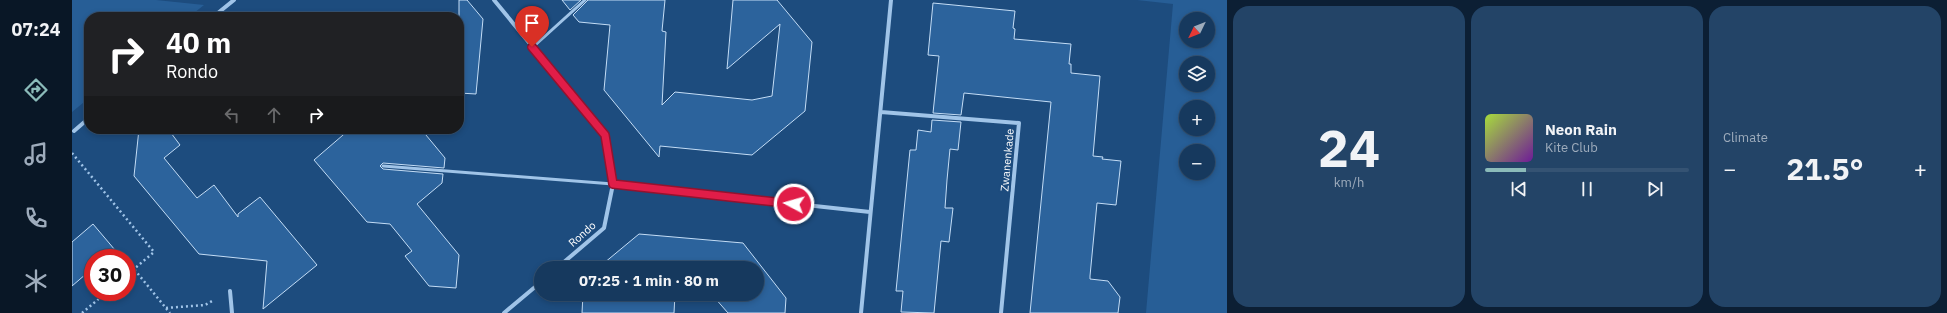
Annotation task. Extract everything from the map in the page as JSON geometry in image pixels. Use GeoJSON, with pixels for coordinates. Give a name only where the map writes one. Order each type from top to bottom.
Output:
{"type":"FeatureCollection","features":[{"type":"Feature","properties":{"kind":"street"},"geometry":{"type":"LineString","coordinates":[[219,12],[234,0]]}},
{"type":"Feature","properties":{"kind":"street","name":"Rondo"},"geometry":{"type":"LineString","coordinates":[[494,0],[605,135],[613,184],[604,228],[565,261]]}},
{"type":"Feature","properties":{"kind":"street"},"geometry":{"type":"LineString","coordinates":[[862,313],[870,212],[891,0]]}},
{"type":"Feature","properties":{"kind":"street","name":"Zwanenkade"},"geometry":{"type":"LineString","coordinates":[[881,112],[1019,122],[1001,313]]}},
{"type":"Feature","properties":{"kind":"street"},"geometry":{"type":"LineString","coordinates":[[74,131],[84,122]]}},
{"type":"Feature","properties":{"kind":"street"},"geometry":{"type":"LineString","coordinates":[[613,184],[870,212]]}},
{"type":"Feature","properties":{"kind":"street"},"geometry":{"type":"LineString","coordinates":[[504,313],[534,288]]}},
{"type":"Feature","properties":{"kind":"street"},"geometry":{"type":"LineString","coordinates":[[230,291],[232,313]]}},
{"type":"Feature","properties":{"kind":"lane"},"geometry":{"type":"LineString","coordinates":[[532,47],[585,0]]}},
{"type":"Feature","properties":{"kind":"lane"},"geometry":{"type":"LineString","coordinates":[[383,166],[613,184]]}},
{"type":"Feature","properties":{"kind":"path"},"geometry":{"type":"LineString","coordinates":[[72,153],[154,252],[136,268]]}},
{"type":"Feature","properties":{"kind":"path"},"geometry":{"type":"LineString","coordinates":[[136,272],[170,313]]}},
{"type":"Feature","properties":{"kind":"path"},"geometry":{"type":"LineString","coordinates":[[166,308],[205,305],[230,291]]}},
{"type":"Feature","properties":{"kind":"path"},"geometry":{"type":"LineString","coordinates":[[82,313],[96,301]]}},
{"type":"Feature","properties":{"kind":"shaded area"},"geometry":{"type":"Polygon","coordinates":[[[72,0],[156,0],[204,5],[195,12],[84,12],[84,102],[72,112],[72,0]]]}},
{"type":"Feature","properties":{"kind":"shaded area"},"geometry":{"type":"Polygon","coordinates":[[[1137,0],[1227,0],[1227,313],[1146,313],[1173,4],[1137,0]]]}},
{"type":"Feature","properties":{"kind":"building"},"geometry":{"type":"Polygon","coordinates":[[[459,0],[467,0],[483,19],[476,94],[464,93],[464,12],[459,12],[459,0]]]}},
{"type":"Feature","properties":{"kind":"building"},"geometry":{"type":"Polygon","coordinates":[[[562,0],[581,0],[570,10],[562,0]]]}},
{"type":"Feature","properties":{"kind":"building"},"geometry":{"type":"Polygon","coordinates":[[[588,0],[665,0],[662,31],[666,32],[662,105],[675,92],[752,100],[772,96],[780,24],[727,69],[733,0],[777,0],[812,42],[805,111],[752,155],[660,146],[659,157],[604,90],[610,25],[579,22],[573,15],[588,0]]]}},
{"type":"Feature","properties":{"kind":"building"},"geometry":{"type":"Polygon","coordinates":[[[933,3],[1015,11],[1013,28],[1015,29],[1014,39],[1071,44],[1069,64],[1071,64],[1071,73],[1100,76],[1093,156],[1103,157],[1102,159],[1121,161],[1116,205],[1097,203],[1090,279],[1108,281],[1120,297],[1118,313],[1030,313],[1051,102],[964,93],[961,115],[933,113],[939,56],[928,55],[933,3]]]}},
{"type":"Feature","properties":{"kind":"building"},"geometry":{"type":"Polygon","coordinates":[[[932,120],[961,122],[958,150],[950,149],[945,208],[953,208],[949,242],[941,241],[934,313],[901,312],[903,291],[896,291],[910,150],[916,150],[918,130],[931,132],[932,120]]]}},
{"type":"Feature","properties":{"kind":"building"},"geometry":{"type":"Polygon","coordinates":[[[138,134],[172,134],[180,145],[164,158],[197,198],[214,185],[238,217],[238,214],[260,197],[317,265],[263,309],[267,261],[199,254],[134,176],[138,134]]]}},
{"type":"Feature","properties":{"kind":"building"},"geometry":{"type":"Polygon","coordinates":[[[344,134],[425,134],[445,158],[444,168],[383,163],[380,166],[383,169],[443,174],[442,183],[417,204],[459,255],[456,288],[429,286],[405,256],[412,251],[390,224],[367,222],[314,160],[344,134]]]}},
{"type":"Feature","properties":{"kind":"building"},"geometry":{"type":"Polygon","coordinates":[[[93,224],[114,249],[84,249],[84,276],[72,286],[72,242],[93,224]]]}},
{"type":"Feature","properties":{"kind":"building"},"geometry":{"type":"Polygon","coordinates":[[[639,234],[743,243],[757,261],[606,261],[639,234]]]}},
{"type":"Feature","properties":{"kind":"building"},"geometry":{"type":"Polygon","coordinates":[[[764,270],[786,298],[785,313],[728,313],[718,301],[764,301],[764,270]]]}},
{"type":"Feature","properties":{"kind":"building"},"geometry":{"type":"Polygon","coordinates":[[[583,301],[675,301],[674,313],[582,313],[583,301]]]}},
{"type":"Feature","properties":{"kind":"route"},"geometry":{"type":"LineString","coordinates":[[532,47],[605,135],[613,184],[794,204]]}}]}
